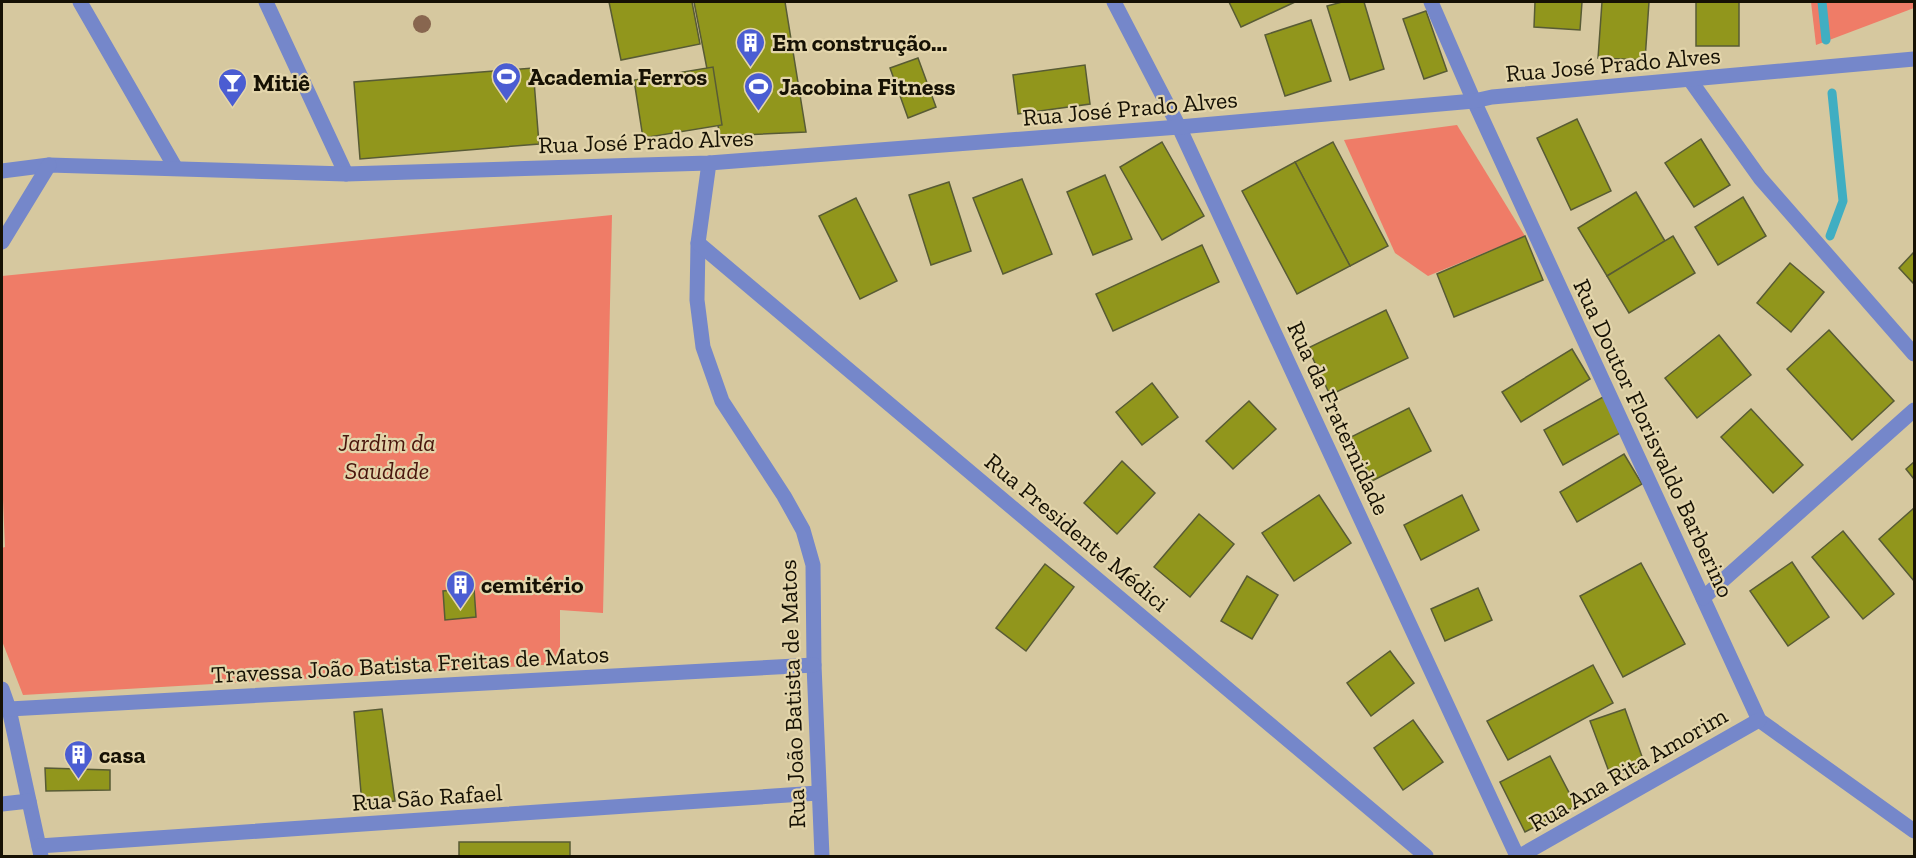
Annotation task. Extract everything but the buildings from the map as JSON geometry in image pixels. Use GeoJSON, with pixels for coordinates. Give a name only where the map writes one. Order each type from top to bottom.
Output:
{"type":"FeatureCollection","features":[{"type":"Feature","properties":{"kind":"street"},"geometry":{"type":"LineString","coordinates":[[80,2],[175,167]]}},
{"type":"Feature","properties":{"kind":"street","name":"Rua da Fraternidade"},"geometry":{"type":"LineString","coordinates":[[1114,2],[1179,127],[1518,856]]}},
{"type":"Feature","properties":{"kind":"street","name":"Rua Doutor Florisvaldo Barberino"},"geometry":{"type":"LineString","coordinates":[[1431,2],[1473,101],[1759,720],[1914,831]]}},
{"type":"Feature","properties":{"kind":"street"},"geometry":{"type":"LineString","coordinates":[[272,4],[346,174]]}},
{"type":"Feature","properties":{"kind":"street","name":"Rua José Prado Alves"},"geometry":{"type":"LineString","coordinates":[[2,171],[49,165],[175,167],[346,174],[709,162],[1179,127],[1914,59]]}},
{"type":"Feature","properties":{"kind":"street"},"geometry":{"type":"LineString","coordinates":[[1690,80],[1760,178],[1914,354]]}},
{"type":"Feature","properties":{"kind":"street","name":"Rua João Batista de Matos"},"geometry":{"type":"LineString","coordinates":[[709,162],[698,243],[697,300],[703,347],[722,401],[784,496],[803,530],[813,565],[814,665],[822,856]]}},
{"type":"Feature","properties":{"kind":"street"},"geometry":{"type":"LineString","coordinates":[[2,242],[49,165]]}},
{"type":"Feature","properties":{"kind":"street","name":"Rua Presidente Médici"},"geometry":{"type":"LineString","coordinates":[[698,243],[1426,856]]}},
{"type":"Feature","properties":{"kind":"street"},"geometry":{"type":"LineString","coordinates":[[1703,598],[1914,410]]}},
{"type":"Feature","properties":{"kind":"street","name":"Travessa João Batista Freitas de Matos"},"geometry":{"type":"LineString","coordinates":[[9,709],[814,665]]}},
{"type":"Feature","properties":{"kind":"street"},"geometry":{"type":"LineString","coordinates":[[2,689],[9,709],[40,851]]}},
{"type":"Feature","properties":{"kind":"street","name":"Rua Ana Rita Amorim"},"geometry":{"type":"LineString","coordinates":[[1518,856],[1759,720]]}},
{"type":"Feature","properties":{"kind":"street","name":"Rua São Rafael"},"geometry":{"type":"LineString","coordinates":[[40,851],[818,793]]}},
{"type":"Feature","properties":{"kind":"street"},"geometry":{"type":"LineString","coordinates":[[2,804],[29,801]]}},
{"type":"Feature","properties":{"kind":"green space"},"geometry":{"type":"Polygon","coordinates":[[[1811,2],[1914,2],[1914,8],[1816,45],[1811,2]]]}},
{"type":"Feature","properties":{"kind":"green space"},"geometry":{"type":"Polygon","coordinates":[[[1457,125],[1525,236],[1428,276],[1395,253],[1344,140],[1457,125]]]}},
{"type":"Feature","properties":{"kind":"green space","name":"Jardim da Saudade"},"geometry":{"type":"Polygon","coordinates":[[[612,215],[603,613],[560,610],[560,664],[23,695],[2,641],[2,548],[5,547],[2,476],[2,276],[612,215]]]}},
{"type":"Feature","properties":{"kind":"waterway"},"geometry":{"type":"LineString","coordinates":[[1822,2],[1826,40]]}},
{"type":"Feature","properties":{"kind":"waterway"},"geometry":{"type":"LineString","coordinates":[[1830,236],[1843,201],[1832,93]]}},
{"type":"Feature","properties":{"kind":"place","name":"Em construção..."},"geometry":{"type":"Point","coordinates":[751,68]}},
{"type":"Feature","properties":{"kind":"place","name":"Academia Ferros"},"geometry":{"type":"Point","coordinates":[507,102]}},
{"type":"Feature","properties":{"kind":"place","name":"Mitiê"},"geometry":{"type":"Point","coordinates":[232,108]}},
{"type":"Feature","properties":{"kind":"place","name":"Jacobina Fitness"},"geometry":{"type":"Point","coordinates":[758,112]}},
{"type":"Feature","properties":{"kind":"place","name":"cemitério"},"geometry":{"type":"Point","coordinates":[460,610]}},
{"type":"Feature","properties":{"kind":"place","name":"casa"},"geometry":{"type":"Point","coordinates":[78,780]}}]}
